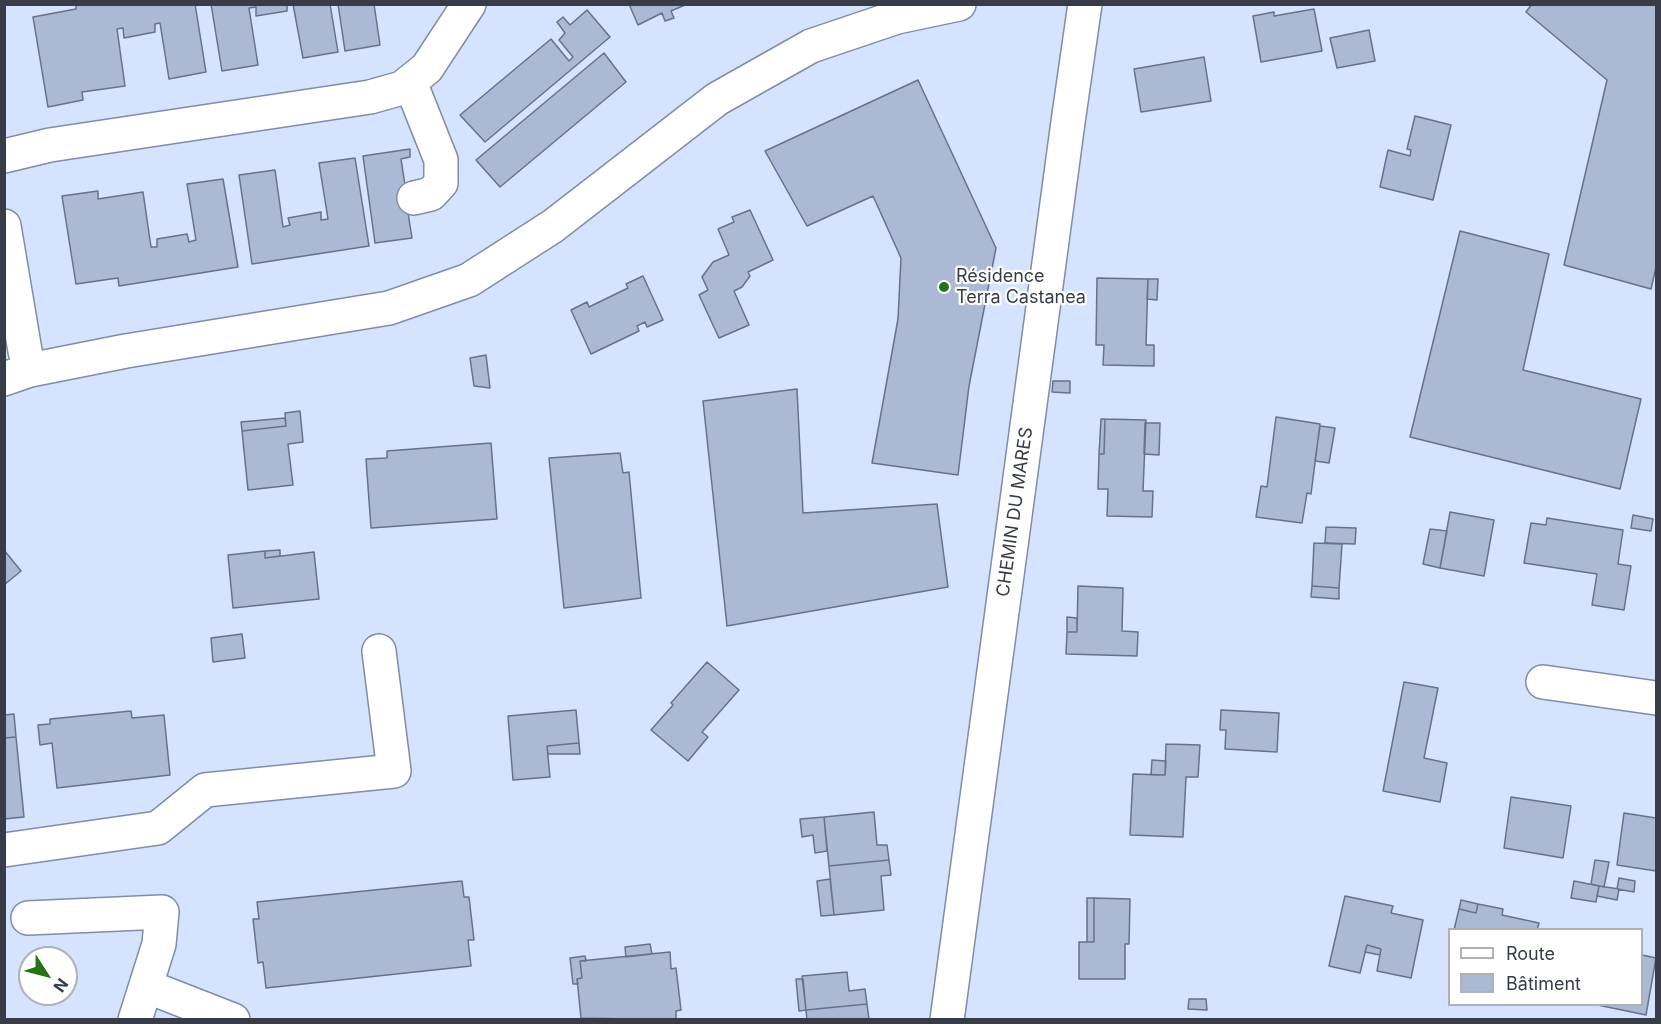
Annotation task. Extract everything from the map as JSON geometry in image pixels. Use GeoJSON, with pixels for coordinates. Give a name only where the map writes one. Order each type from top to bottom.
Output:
{"type":"FeatureCollection","features":[{"type":"Feature","properties":{"kind":"street"},"geometry":{"type":"LineString","coordinates":[[4,156],[50,145],[370,97],[402,88],[426,68],[469,4]]}},
{"type":"Feature","properties":{"kind":"street"},"geometry":{"type":"LineString","coordinates":[[17,375],[126,351],[389,308],[469,280],[553,226],[717,99],[800,52],[811,46],[897,17],[958,4]]}},
{"type":"Feature","properties":{"kind":"street","name":"CHEMIN DU MARES"},"geometry":{"type":"LineString","coordinates":[[946,1020],[1085,4]]}},
{"type":"Feature","properties":{"kind":"street"},"geometry":{"type":"LineString","coordinates":[[410,82],[441,160],[441,183],[431,194],[414,198]]}},
{"type":"Feature","properties":{"kind":"street"},"geometry":{"type":"LineString","coordinates":[[4,226],[25,351],[17,375]]}},
{"type":"Feature","properties":{"kind":"street"},"geometry":{"type":"LineString","coordinates":[[4,850],[158,828],[205,790],[394,771],[379,651]]}},
{"type":"Feature","properties":{"kind":"street"},"geometry":{"type":"LineString","coordinates":[[1543,682],[1656,698]]}},
{"type":"Feature","properties":{"kind":"street"},"geometry":{"type":"LineString","coordinates":[[28,918],[162,912],[159,944],[135,1020]]}},
{"type":"Feature","properties":{"kind":"street"},"geometry":{"type":"LineString","coordinates":[[146,986],[233,1020]]}},
{"type":"Feature","properties":{"kind":"building"},"geometry":{"type":"Polygon","coordinates":[[[76,4],[195,4],[206,72],[169,79],[160,23],[155,24],[155,32],[124,38],[123,28],[117,29],[125,86],[82,92],[83,100],[48,107],[33,17],[76,9],[76,4]]]}},
{"type":"Feature","properties":{"kind":"building"},"geometry":{"type":"Polygon","coordinates":[[[211,4],[287,4],[287,11],[256,16],[256,7],[249,8],[258,65],[222,71],[211,4]]]}},
{"type":"Feature","properties":{"kind":"building"},"geometry":{"type":"Polygon","coordinates":[[[293,4],[330,4],[338,52],[303,58],[293,4]]]}},
{"type":"Feature","properties":{"kind":"building"},"geometry":{"type":"Polygon","coordinates":[[[338,4],[374,4],[380,45],[345,51],[338,4]]]}},
{"type":"Feature","properties":{"kind":"building"},"geometry":{"type":"Polygon","coordinates":[[[629,4],[685,5],[671,11],[674,18],[665,21],[662,13],[638,25],[629,4]]]}},
{"type":"Feature","properties":{"kind":"building"},"geometry":{"type":"Polygon","coordinates":[[[1532,4],[1656,4],[1656,267],[1651,289],[1564,265],[1607,80],[1526,12],[1532,4]]]}},
{"type":"Feature","properties":{"kind":"building"},"geometry":{"type":"Polygon","coordinates":[[[1314,9],[1322,51],[1261,62],[1253,16],[1274,12],[1274,16],[1314,9]]]}},
{"type":"Feature","properties":{"kind":"building"},"geometry":{"type":"Polygon","coordinates":[[[587,10],[610,37],[485,142],[460,115],[551,39],[569,61],[573,57],[559,40],[565,33],[557,22],[563,17],[570,25],[587,10]]]}},
{"type":"Feature","properties":{"kind":"building"},"geometry":{"type":"Polygon","coordinates":[[[1369,30],[1375,61],[1337,68],[1330,38],[1369,30]]]}},
{"type":"Feature","properties":{"kind":"building"},"geometry":{"type":"Polygon","coordinates":[[[604,53],[626,82],[500,187],[476,160],[604,53]]]}},
{"type":"Feature","properties":{"kind":"building"},"geometry":{"type":"Polygon","coordinates":[[[1204,57],[1211,101],[1141,112],[1134,69],[1204,57]]]}},
{"type":"Feature","properties":{"kind":"building","name":"Résidence Terra Castanea"},"geometry":{"type":"Polygon","coordinates":[[[918,80],[996,248],[969,386],[958,475],[872,463],[898,319],[901,258],[873,196],[807,226],[765,151],[918,80]]]}},
{"type":"Feature","properties":{"kind":"building"},"geometry":{"type":"Polygon","coordinates":[[[1415,116],[1451,125],[1433,200],[1380,187],[1388,150],[1410,156],[1411,150],[1407,149],[1415,116]]]}},
{"type":"Feature","properties":{"kind":"building"},"geometry":{"type":"Polygon","coordinates":[[[410,149],[410,157],[401,159],[408,205],[419,210],[408,213],[412,238],[375,243],[363,156],[410,149]]]}},
{"type":"Feature","properties":{"kind":"building"},"geometry":{"type":"Polygon","coordinates":[[[355,158],[369,246],[252,264],[239,175],[275,170],[283,227],[290,225],[288,218],[321,212],[321,220],[328,219],[319,163],[355,158]]]}},
{"type":"Feature","properties":{"kind":"building"},"geometry":{"type":"Polygon","coordinates":[[[223,179],[238,267],[119,286],[118,278],[76,284],[62,196],[98,191],[98,199],[143,192],[151,247],[157,247],[157,239],[187,234],[189,242],[196,240],[187,184],[223,179]]]}},
{"type":"Feature","properties":{"kind":"building"},"geometry":{"type":"Polygon","coordinates":[[[750,210],[773,260],[748,272],[750,276],[742,287],[734,291],[749,325],[719,338],[699,295],[708,290],[702,277],[713,262],[729,255],[718,229],[734,222],[732,217],[750,210]]]}},
{"type":"Feature","properties":{"kind":"building"},"geometry":{"type":"Polygon","coordinates":[[[1460,231],[1549,254],[1523,370],[1641,399],[1620,489],[1410,437],[1460,231]]]}},
{"type":"Feature","properties":{"kind":"building"},"geometry":{"type":"Polygon","coordinates":[[[643,276],[663,320],[647,327],[645,322],[637,326],[639,331],[591,354],[571,310],[587,302],[589,307],[628,288],[626,284],[643,276]]]}},
{"type":"Feature","properties":{"kind":"building"},"geometry":{"type":"Polygon","coordinates":[[[1097,278],[1148,279],[1146,345],[1154,345],[1154,366],[1103,365],[1104,345],[1096,345],[1097,278]]]}},
{"type":"Feature","properties":{"kind":"building"},"geometry":{"type":"Polygon","coordinates":[[[1148,279],[1158,279],[1157,300],[1147,299],[1148,279]]]}},
{"type":"Feature","properties":{"kind":"building"},"geometry":{"type":"Polygon","coordinates":[[[486,355],[490,388],[474,386],[470,358],[486,355]]]}},
{"type":"Feature","properties":{"kind":"building"},"geometry":{"type":"Polygon","coordinates":[[[1053,381],[1070,381],[1070,393],[1052,392],[1053,381]]]}},
{"type":"Feature","properties":{"kind":"building"},"geometry":{"type":"Polygon","coordinates":[[[797,389],[803,513],[937,504],[948,587],[727,626],[703,401],[797,389]]]}},
{"type":"Feature","properties":{"kind":"building"},"geometry":{"type":"Polygon","coordinates":[[[300,411],[303,442],[288,444],[293,485],[248,490],[242,431],[286,426],[285,413],[300,411]]]}},
{"type":"Feature","properties":{"kind":"building"},"geometry":{"type":"Polygon","coordinates":[[[1276,417],[1320,424],[1311,494],[1307,493],[1302,523],[1256,517],[1261,486],[1267,487],[1276,417]]]}},
{"type":"Feature","properties":{"kind":"building"},"geometry":{"type":"Polygon","coordinates":[[[285,418],[286,426],[242,431],[241,422],[285,418]]]}},
{"type":"Feature","properties":{"kind":"building"},"geometry":{"type":"Polygon","coordinates":[[[1101,419],[1105,419],[1104,454],[1099,454],[1101,419]]]}},
{"type":"Feature","properties":{"kind":"building"},"geometry":{"type":"Polygon","coordinates":[[[1105,419],[1146,420],[1143,491],[1153,491],[1152,517],[1107,516],[1108,489],[1098,489],[1099,454],[1104,454],[1105,419]]]}},
{"type":"Feature","properties":{"kind":"building"},"geometry":{"type":"Polygon","coordinates":[[[1145,423],[1160,423],[1159,455],[1144,454],[1145,423]]]}},
{"type":"Feature","properties":{"kind":"building"},"geometry":{"type":"Polygon","coordinates":[[[1320,426],[1335,428],[1329,463],[1315,461],[1320,426]]]}},
{"type":"Feature","properties":{"kind":"building"},"geometry":{"type":"Polygon","coordinates":[[[491,443],[497,519],[371,528],[366,459],[387,458],[387,451],[491,443]]]}},
{"type":"Feature","properties":{"kind":"building"},"geometry":{"type":"Polygon","coordinates":[[[620,453],[623,473],[629,472],[641,598],[564,608],[549,458],[620,453]]]}},
{"type":"Feature","properties":{"kind":"building"},"geometry":{"type":"Polygon","coordinates":[[[1450,512],[1494,520],[1484,576],[1440,568],[1450,512]]]}},
{"type":"Feature","properties":{"kind":"building"},"geometry":{"type":"Polygon","coordinates":[[[1633,515],[1653,519],[1651,531],[1631,528],[1633,515]]]}},
{"type":"Feature","properties":{"kind":"building"},"geometry":{"type":"Polygon","coordinates":[[[1547,518],[1623,530],[1618,564],[1631,566],[1624,610],[1592,605],[1597,574],[1524,563],[1531,523],[1546,525],[1547,518]]]}},
{"type":"Feature","properties":{"kind":"building"},"geometry":{"type":"Polygon","coordinates":[[[1326,527],[1356,528],[1355,544],[1325,543],[1326,527]]]}},
{"type":"Feature","properties":{"kind":"building"},"geometry":{"type":"Polygon","coordinates":[[[1430,529],[1447,531],[1440,568],[1423,564],[1430,529]]]}},
{"type":"Feature","properties":{"kind":"building"},"geometry":{"type":"Polygon","coordinates":[[[1314,543],[1342,544],[1339,588],[1312,586],[1314,543]]]}},
{"type":"Feature","properties":{"kind":"building"},"geometry":{"type":"Polygon","coordinates":[[[4,550],[21,571],[4,585],[4,550]]]}},
{"type":"Feature","properties":{"kind":"building"},"geometry":{"type":"Polygon","coordinates":[[[280,550],[280,556],[265,558],[265,551],[280,550]]]}},
{"type":"Feature","properties":{"kind":"building"},"geometry":{"type":"Polygon","coordinates":[[[265,551],[265,558],[314,552],[319,599],[233,608],[228,555],[265,551]]]}},
{"type":"Feature","properties":{"kind":"building"},"geometry":{"type":"Polygon","coordinates":[[[1078,586],[1123,588],[1122,631],[1138,632],[1137,656],[1066,654],[1067,632],[1077,632],[1078,586]]]}},
{"type":"Feature","properties":{"kind":"building"},"geometry":{"type":"Polygon","coordinates":[[[1312,586],[1339,588],[1339,599],[1311,597],[1312,586]]]}},
{"type":"Feature","properties":{"kind":"building"},"geometry":{"type":"Polygon","coordinates":[[[1067,617],[1077,618],[1077,632],[1067,632],[1067,617]]]}},
{"type":"Feature","properties":{"kind":"building"},"geometry":{"type":"Polygon","coordinates":[[[242,634],[245,658],[213,662],[211,638],[242,634]]]}},
{"type":"Feature","properties":{"kind":"building"},"geometry":{"type":"Polygon","coordinates":[[[707,662],[739,690],[702,732],[708,737],[688,761],[651,730],[707,662]]]}},
{"type":"Feature","properties":{"kind":"building"},"geometry":{"type":"Polygon","coordinates":[[[1404,682],[1438,688],[1424,758],[1447,763],[1440,802],[1383,791],[1404,682]]]}},
{"type":"Feature","properties":{"kind":"building"},"geometry":{"type":"Polygon","coordinates":[[[576,710],[579,743],[547,746],[550,777],[513,780],[508,716],[576,710]]]}},
{"type":"Feature","properties":{"kind":"building"},"geometry":{"type":"Polygon","coordinates":[[[1221,710],[1279,713],[1277,752],[1225,749],[1226,730],[1220,730],[1221,710]]]}},
{"type":"Feature","properties":{"kind":"building"},"geometry":{"type":"Polygon","coordinates":[[[131,711],[132,718],[164,715],[170,775],[57,788],[52,743],[40,745],[38,725],[50,724],[50,719],[131,711]]]}},
{"type":"Feature","properties":{"kind":"building"},"geometry":{"type":"Polygon","coordinates":[[[14,714],[16,737],[4,738],[4,715],[14,714]]]}},
{"type":"Feature","properties":{"kind":"building"},"geometry":{"type":"Polygon","coordinates":[[[16,737],[24,817],[4,819],[4,738],[16,737]]]}},
{"type":"Feature","properties":{"kind":"building"},"geometry":{"type":"Polygon","coordinates":[[[579,743],[580,754],[548,754],[547,746],[579,743]]]}},
{"type":"Feature","properties":{"kind":"building"},"geometry":{"type":"Polygon","coordinates":[[[1166,744],[1200,745],[1198,777],[1186,777],[1183,837],[1130,835],[1133,774],[1165,775],[1166,744]]]}},
{"type":"Feature","properties":{"kind":"building"},"geometry":{"type":"Polygon","coordinates":[[[1152,760],[1166,761],[1165,775],[1151,775],[1152,760]]]}},
{"type":"Feature","properties":{"kind":"building"},"geometry":{"type":"Polygon","coordinates":[[[1511,797],[1571,806],[1563,858],[1504,848],[1511,797]]]}},
{"type":"Feature","properties":{"kind":"building"},"geometry":{"type":"Polygon","coordinates":[[[874,812],[877,845],[887,845],[889,860],[829,866],[824,817],[874,812]]]}},
{"type":"Feature","properties":{"kind":"building"},"geometry":{"type":"Polygon","coordinates":[[[1624,813],[1656,818],[1656,871],[1617,865],[1624,813]]]}},
{"type":"Feature","properties":{"kind":"building"},"geometry":{"type":"Polygon","coordinates":[[[824,817],[827,851],[815,853],[813,835],[802,837],[800,819],[824,817]]]}},
{"type":"Feature","properties":{"kind":"building"},"geometry":{"type":"Polygon","coordinates":[[[889,860],[891,875],[881,876],[884,910],[834,915],[829,866],[889,860]]]}},
{"type":"Feature","properties":{"kind":"building"},"geometry":{"type":"Polygon","coordinates":[[[1595,860],[1609,862],[1604,887],[1591,884],[1595,860]]]}},
{"type":"Feature","properties":{"kind":"building"},"geometry":{"type":"Polygon","coordinates":[[[1619,878],[1635,881],[1634,892],[1617,889],[1619,878]]]}},
{"type":"Feature","properties":{"kind":"building"},"geometry":{"type":"Polygon","coordinates":[[[830,879],[834,915],[821,916],[817,881],[830,879]]]}},
{"type":"Feature","properties":{"kind":"building"},"geometry":{"type":"Polygon","coordinates":[[[462,881],[464,897],[469,897],[474,940],[468,940],[471,966],[266,988],[263,962],[258,963],[253,919],[259,919],[257,902],[462,881]]]}},
{"type":"Feature","properties":{"kind":"building"},"geometry":{"type":"Polygon","coordinates":[[[1574,881],[1599,886],[1596,902],[1571,898],[1574,881]]]}},
{"type":"Feature","properties":{"kind":"building"},"geometry":{"type":"Polygon","coordinates":[[[1599,886],[1619,889],[1617,900],[1597,896],[1599,886]]]}},
{"type":"Feature","properties":{"kind":"building"},"geometry":{"type":"Polygon","coordinates":[[[1345,896],[1393,906],[1391,913],[1423,920],[1411,978],[1377,971],[1381,949],[1367,945],[1360,973],[1329,966],[1345,896]]]}},
{"type":"Feature","properties":{"kind":"building"},"geometry":{"type":"Polygon","coordinates":[[[1087,898],[1094,898],[1094,942],[1087,942],[1087,898]]]}},
{"type":"Feature","properties":{"kind":"building"},"geometry":{"type":"Polygon","coordinates":[[[1094,898],[1130,899],[1129,944],[1125,944],[1125,979],[1079,979],[1079,942],[1094,942],[1094,898]]]}},
{"type":"Feature","properties":{"kind":"building"},"geometry":{"type":"Polygon","coordinates":[[[1461,900],[1478,904],[1476,913],[1459,909],[1461,900]]]}},
{"type":"Feature","properties":{"kind":"building"},"geometry":{"type":"Polygon","coordinates":[[[1478,904],[1503,909],[1502,915],[1539,923],[1538,928],[1454,928],[1459,909],[1476,913],[1478,904]]]}},
{"type":"Feature","properties":{"kind":"building"},"geometry":{"type":"Polygon","coordinates":[[[650,944],[652,954],[626,957],[625,947],[650,944]]]}},
{"type":"Feature","properties":{"kind":"building"},"geometry":{"type":"Polygon","coordinates":[[[1367,945],[1381,949],[1380,955],[1365,952],[1367,945]]]}},
{"type":"Feature","properties":{"kind":"building"},"geometry":{"type":"Polygon","coordinates":[[[670,952],[671,969],[676,968],[681,1010],[676,1011],[676,1020],[581,1018],[577,979],[582,978],[580,961],[670,952]]]}},
{"type":"Feature","properties":{"kind":"building"},"geometry":{"type":"Polygon","coordinates":[[[1643,955],[1656,958],[1646,1015],[1603,1006],[1643,1006],[1643,955]]]}},
{"type":"Feature","properties":{"kind":"building"},"geometry":{"type":"Polygon","coordinates":[[[585,956],[586,961],[580,961],[582,978],[577,979],[578,984],[573,984],[570,958],[585,956]]]}},
{"type":"Feature","properties":{"kind":"building"},"geometry":{"type":"Polygon","coordinates":[[[847,972],[849,991],[865,989],[867,1004],[806,1010],[802,976],[847,972]]]}},
{"type":"Feature","properties":{"kind":"building"},"geometry":{"type":"Polygon","coordinates":[[[796,979],[803,979],[806,1010],[799,1011],[796,979]]]}},
{"type":"Feature","properties":{"kind":"building"},"geometry":{"type":"Polygon","coordinates":[[[1189,999],[1206,999],[1207,1010],[1188,1009],[1189,999]]]}},
{"type":"Feature","properties":{"kind":"building"},"geometry":{"type":"Polygon","coordinates":[[[867,1004],[869,1019],[807,1020],[806,1010],[867,1004]]]}},
{"type":"Feature","properties":{"kind":"place","name":"Résidence Terra Castanea"},"geometry":{"type":"Point","coordinates":[944,287]}}]}
